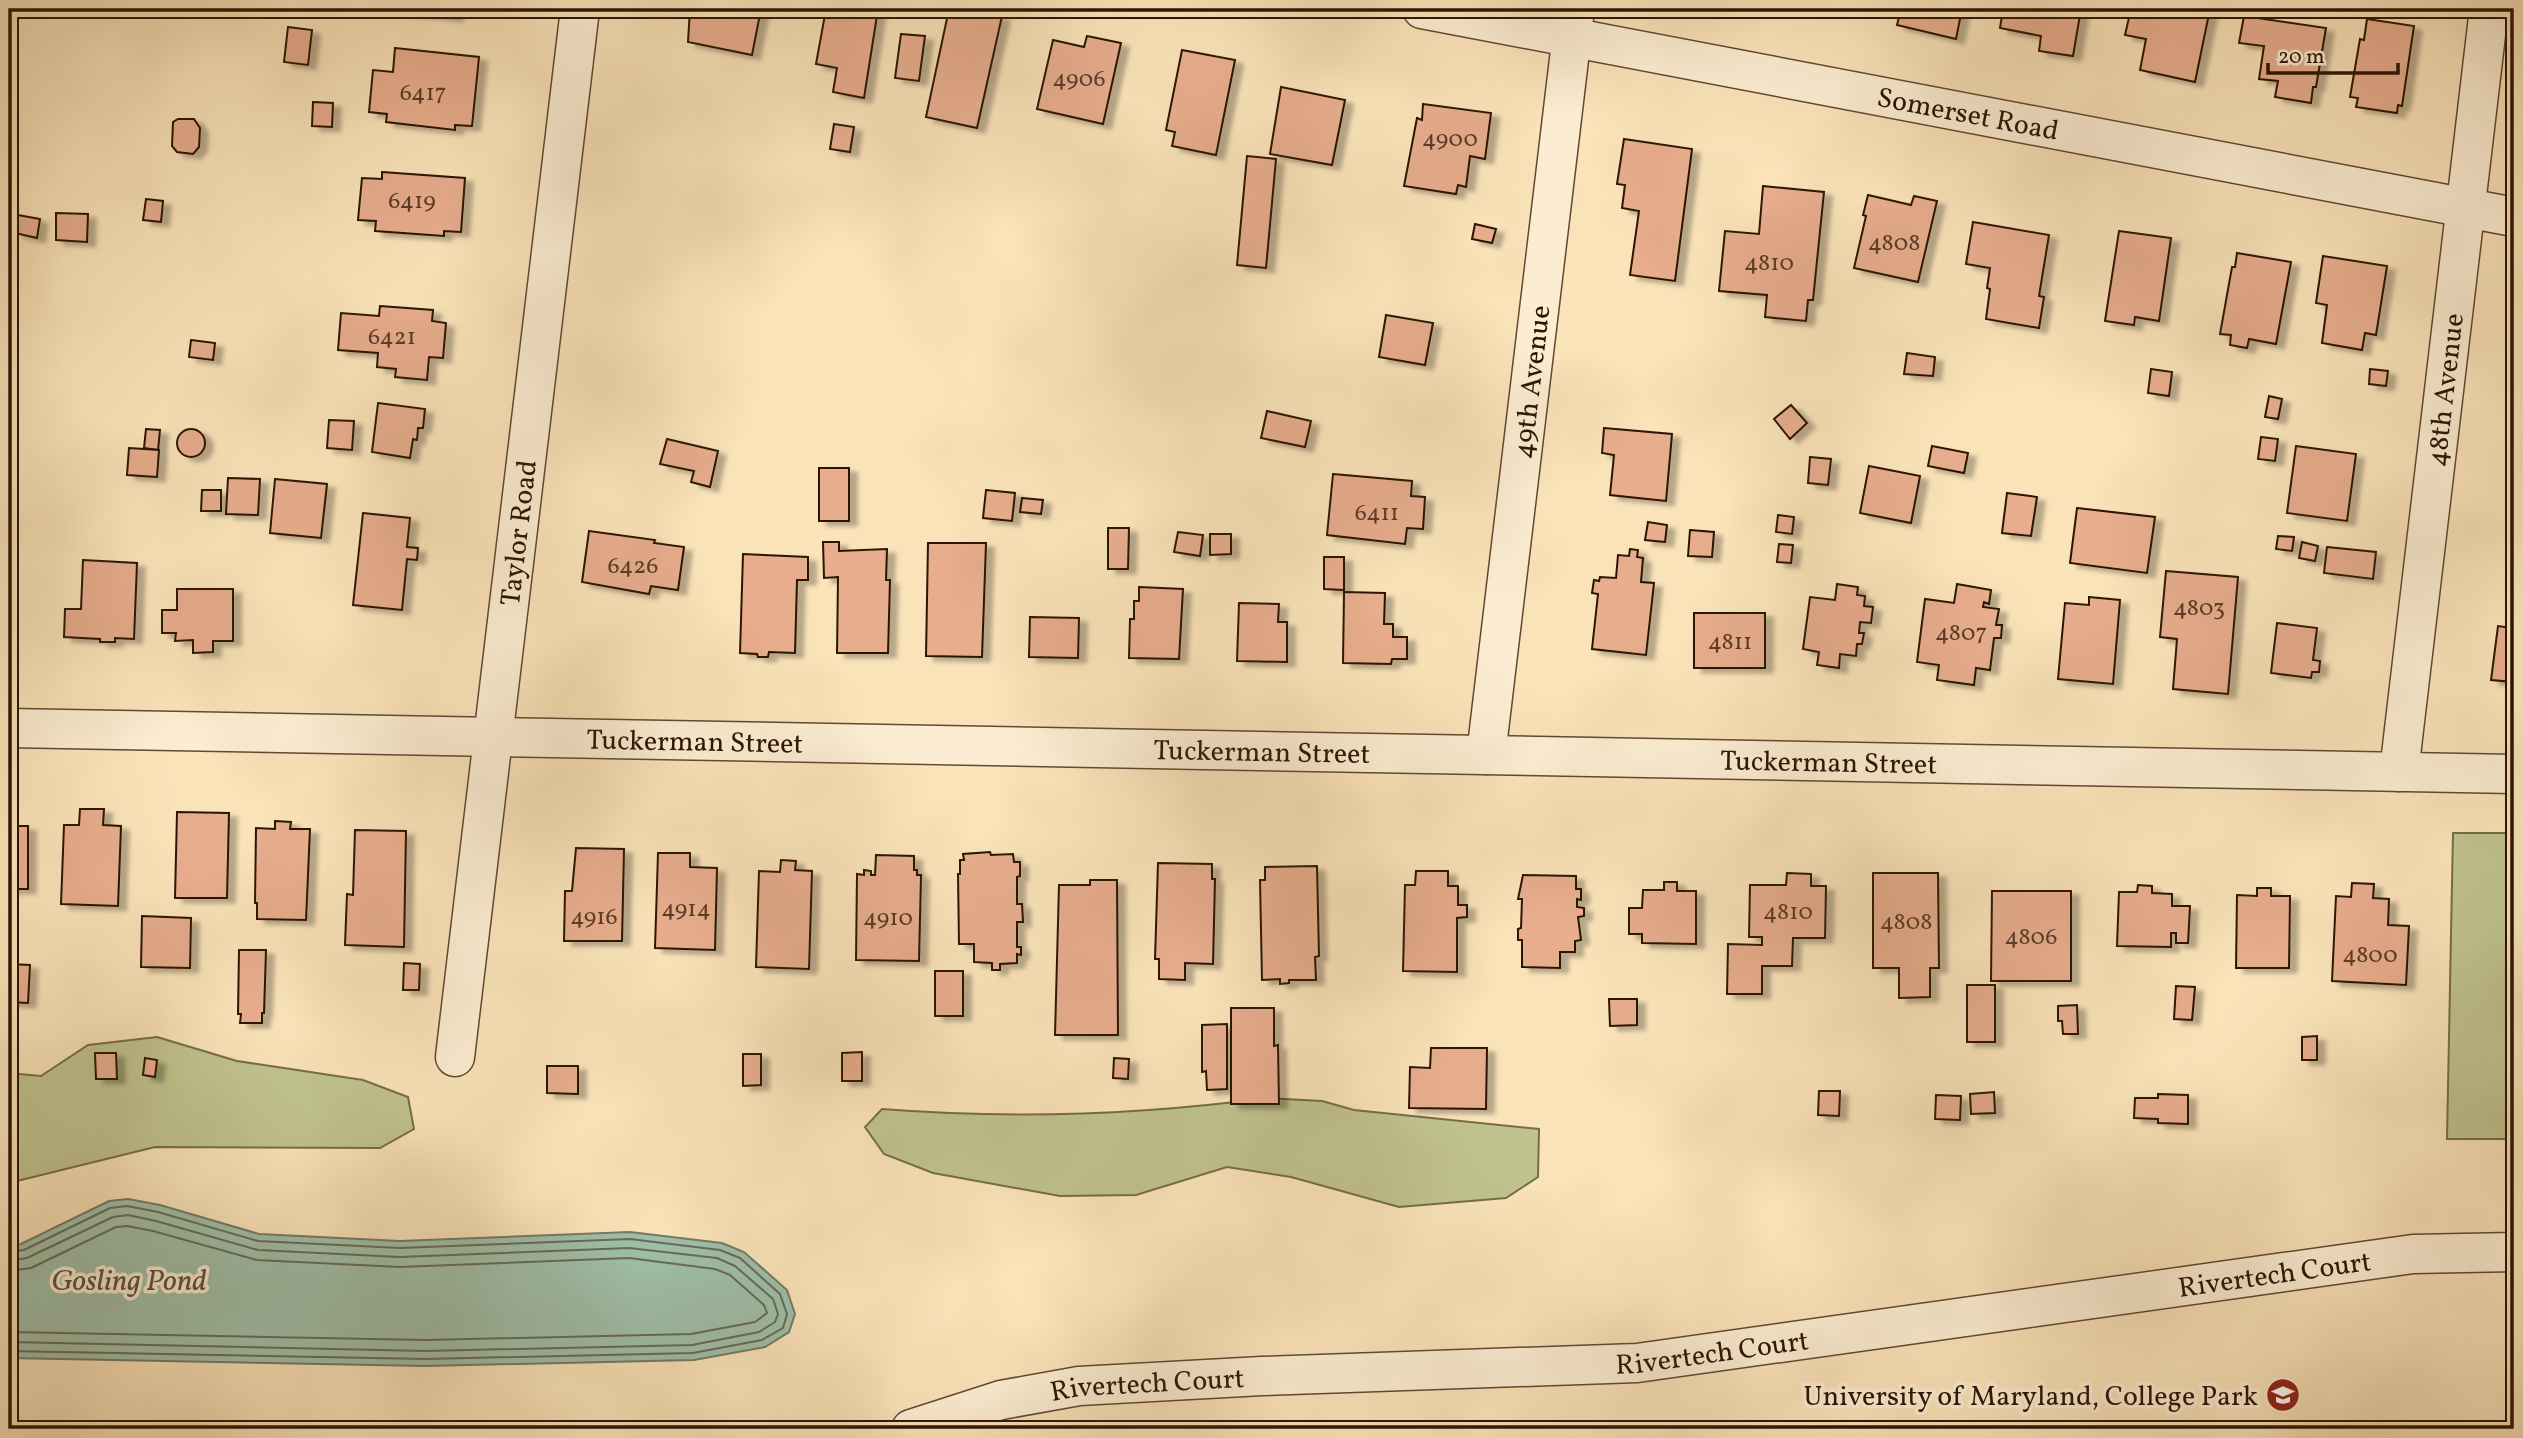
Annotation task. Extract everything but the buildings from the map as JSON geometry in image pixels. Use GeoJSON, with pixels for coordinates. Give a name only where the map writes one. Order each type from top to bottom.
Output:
{"type":"FeatureCollection","features":[{"type":"Feature","properties":{"kind":"street","name":"Taylor Road"},"geometry":{"type":"LineString","coordinates":[[456,1057],[579,9]]}},
{"type":"Feature","properties":{"kind":"street","name":"Somerset Road"},"geometry":{"type":"LineString","coordinates":[[1422,9],[1573,23],[2514,217]]}},
{"type":"Feature","properties":{"kind":"street","name":"48th Avenue"},"geometry":{"type":"LineString","coordinates":[[2399,772],[2489,9]]}},
{"type":"Feature","properties":{"kind":"street","name":"49th Avenue"},"geometry":{"type":"LineString","coordinates":[[1486,755],[1573,23]]}},
{"type":"Feature","properties":{"kind":"street","name":"Tuckerman Street"},"geometry":{"type":"LineString","coordinates":[[9,728],[2514,774]]}},
{"type":"Feature","properties":{"kind":"street","name":"Rivertech Court"},"geometry":{"type":"LineString","coordinates":[[911,1429],[1001,1400],[1079,1386],[1160,1384],[1262,1376],[1637,1363],[2413,1254],[2514,1252]]}},
{"type":"Feature","properties":{"kind":"shaded area"},"geometry":{"type":"Polygon","coordinates":[[[2453,833],[2514,833],[2514,1139],[2447,1139],[2453,833]]]}},
{"type":"Feature","properties":{"kind":"shaded area"},"geometry":{"type":"Polygon","coordinates":[[[157,1037],[237,1061],[363,1080],[408,1097],[414,1129],[380,1148],[155,1147],[9,1183],[9,1073],[41,1076],[88,1045],[157,1037]]]}},
{"type":"Feature","properties":{"kind":"shaded area"},"geometry":{"type":"Polygon","coordinates":[[[1267,1098],[1322,1101],[1354,1110],[1539,1129],[1538,1177],[1506,1198],[1399,1207],[1291,1177],[1227,1167],[1136,1195],[1060,1196],[933,1173],[884,1154],[865,1127],[882,1109],[978,1114],[1075,1114],[1267,1098]]]}},
{"type":"Feature","properties":{"kind":"water","name":"Gosling Pond"},"geometry":{"type":"Polygon","coordinates":[[[128,1199],[160,1205],[259,1234],[400,1241],[630,1232],[722,1243],[744,1252],[787,1290],[795,1314],[789,1332],[765,1347],[694,1360],[426,1366],[9,1358],[9,1245],[21,1244],[109,1201],[128,1199]]]}},
{"type":"Feature","properties":{"kind":"place","name":"University of Maryland, College Park"},"geometry":{"type":"Point","coordinates":[2283,1395]}}]}
